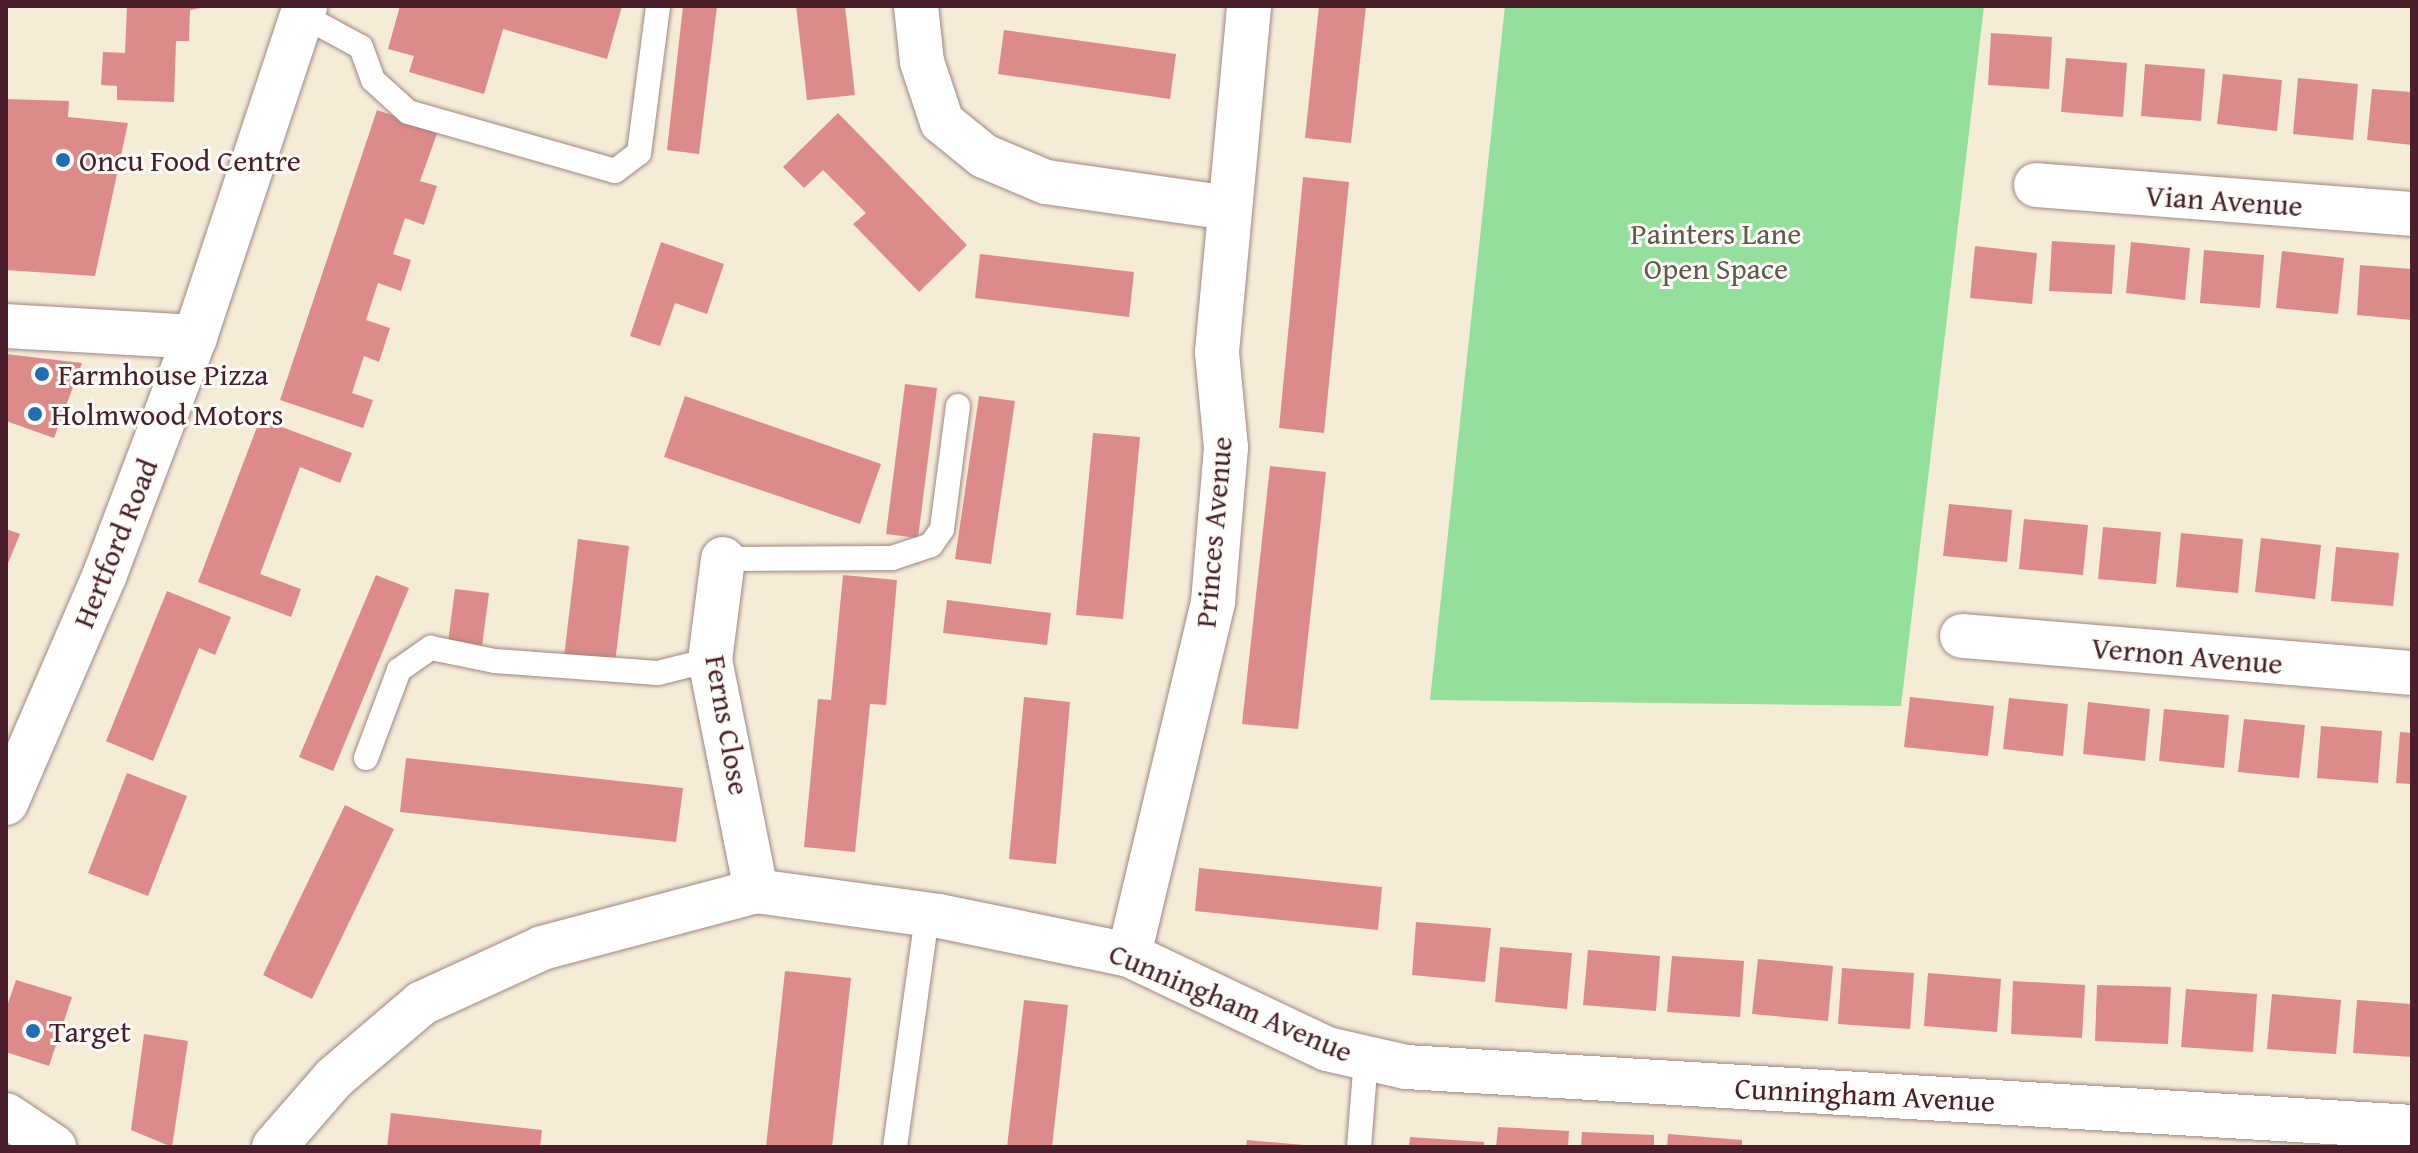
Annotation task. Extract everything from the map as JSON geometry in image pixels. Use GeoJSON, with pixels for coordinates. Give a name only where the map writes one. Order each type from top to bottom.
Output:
{"type":"FeatureCollection","features":[{"type":"Feature","properties":{"kind":"street"},"geometry":{"type":"LineString","coordinates":[[916,6],[922,62],[942,122],[984,156],[1046,182],[1228,208]]}},
{"type":"Feature","properties":{"kind":"street","name":"Princes Avenue"},"geometry":{"type":"LineString","coordinates":[[1129,955],[1213,602],[1226,448],[1217,352],[1249,6]]}},
{"type":"Feature","properties":{"kind":"street","name":"Hertford Road"},"geometry":{"type":"LineString","coordinates":[[6,803],[105,574],[195,337],[303,11]]}},
{"type":"Feature","properties":{"kind":"street","name":"Vian Avenue"},"geometry":{"type":"LineString","coordinates":[[2036,185],[2412,214]]}},
{"type":"Feature","properties":{"kind":"street"},"geometry":{"type":"LineString","coordinates":[[6,326],[195,337]]}},
{"type":"Feature","properties":{"kind":"street","name":"Ferns Close"},"geometry":{"type":"LineString","coordinates":[[723,559],[710,660],[756,891]]}},
{"type":"Feature","properties":{"kind":"street","name":"Vernon Avenue"},"geometry":{"type":"LineString","coordinates":[[1962,636],[2412,673]]}},
{"type":"Feature","properties":{"kind":"street","name":"Cunningham Avenue"},"geometry":{"type":"LineString","coordinates":[[274,1147],[334,1078],[422,1003],[542,948],[756,891],[927,915],[1129,955],[1327,1049],[1406,1067],[2412,1127]]}},
{"type":"Feature","properties":{"kind":"street"},"geometry":{"type":"LineString","coordinates":[[6,1115],[54,1147]]}},
{"type":"Feature","properties":{"kind":"lane"},"geometry":{"type":"LineString","coordinates":[[303,11],[361,47],[373,80],[408,112],[615,171],[639,153],[658,6]]}},
{"type":"Feature","properties":{"kind":"lane"},"geometry":{"type":"LineString","coordinates":[[723,559],[892,558],[931,545],[942,529],[958,406]]}},
{"type":"Feature","properties":{"kind":"lane"},"geometry":{"type":"LineString","coordinates":[[366,758],[399,670],[431,648],[495,661],[658,673],[710,660]]}},
{"type":"Feature","properties":{"kind":"lane"},"geometry":{"type":"LineString","coordinates":[[895,1147],[927,915]]}},
{"type":"Feature","properties":{"kind":"lane"},"geometry":{"type":"LineString","coordinates":[[1359,1147],[1366,1058]]}},
{"type":"Feature","properties":{"kind":"green space","name":"Painters Lane Open Space"},"geometry":{"type":"Polygon","coordinates":[[[1505,6],[1984,6],[1901,706],[1430,700],[1505,6]]]}},
{"type":"Feature","properties":{"kind":"building"},"geometry":{"type":"Polygon","coordinates":[[[127,6],[211,6],[190,10],[189,41],[176,41],[174,102],[117,100],[117,86],[101,85],[103,52],[125,53],[127,6]]]}},
{"type":"Feature","properties":{"kind":"building"},"geometry":{"type":"Polygon","coordinates":[[[400,6],[622,6],[607,59],[503,29],[484,94],[409,72],[414,56],[388,49],[400,6]]]}},
{"type":"Feature","properties":{"kind":"building"},"geometry":{"type":"Polygon","coordinates":[[[683,6],[717,6],[699,154],[667,150],[683,6]]]}},
{"type":"Feature","properties":{"kind":"building"},"geometry":{"type":"Polygon","coordinates":[[[796,6],[845,6],[855,95],[807,100],[796,6]]]}},
{"type":"Feature","properties":{"kind":"building"},"geometry":{"type":"Polygon","coordinates":[[[1319,6],[1366,6],[1351,143],[1305,138],[1319,6]]]}},
{"type":"Feature","properties":{"kind":"building"},"geometry":{"type":"Polygon","coordinates":[[[1004,30],[1176,54],[1170,99],[998,74],[1004,30]]]}},
{"type":"Feature","properties":{"kind":"building"},"geometry":{"type":"Polygon","coordinates":[[[1991,33],[2052,37],[2049,89],[1988,85],[1991,33]]]}},
{"type":"Feature","properties":{"kind":"building"},"geometry":{"type":"Polygon","coordinates":[[[2066,58],[2127,63],[2123,117],[2061,112],[2066,58]]]}},
{"type":"Feature","properties":{"kind":"building"},"geometry":{"type":"Polygon","coordinates":[[[2145,64],[2205,69],[2201,121],[2141,116],[2145,64]]]}},
{"type":"Feature","properties":{"kind":"building"},"geometry":{"type":"Polygon","coordinates":[[[2223,74],[2282,80],[2277,131],[2217,124],[2223,74]]]}},
{"type":"Feature","properties":{"kind":"building"},"geometry":{"type":"Polygon","coordinates":[[[2298,78],[2358,84],[2353,140],[2293,134],[2298,78]]]}},
{"type":"Feature","properties":{"kind":"building"},"geometry":{"type":"Polygon","coordinates":[[[2372,89],[2412,92],[2412,145],[2367,140],[2372,89]]]}},
{"type":"Feature","properties":{"kind":"building","name":"Oncu Food Centre"},"geometry":{"type":"Polygon","coordinates":[[[6,99],[69,101],[68,117],[128,123],[95,276],[6,270],[6,99]]]}},
{"type":"Feature","properties":{"kind":"building"},"geometry":{"type":"Polygon","coordinates":[[[377,110],[438,131],[420,181],[437,186],[424,225],[405,218],[393,254],[411,260],[401,291],[378,283],[366,320],[390,328],[379,362],[364,356],[352,393],[373,400],[363,428],[280,400],[377,110]]]}},
{"type":"Feature","properties":{"kind":"building"},"geometry":{"type":"Polygon","coordinates":[[[838,113],[967,245],[919,292],[853,224],[866,213],[823,170],[804,188],[783,167],[838,113]]]}},
{"type":"Feature","properties":{"kind":"building"},"geometry":{"type":"Polygon","coordinates":[[[1303,177],[1349,182],[1324,433],[1279,428],[1303,177]]]}},
{"type":"Feature","properties":{"kind":"building"},"geometry":{"type":"Polygon","coordinates":[[[2052,241],[2115,245],[2112,294],[2049,291],[2052,241]]]}},
{"type":"Feature","properties":{"kind":"building"},"geometry":{"type":"Polygon","coordinates":[[[661,242],[724,264],[707,314],[675,303],[660,346],[630,336],[661,242]]]}},
{"type":"Feature","properties":{"kind":"building"},"geometry":{"type":"Polygon","coordinates":[[[2131,242],[2190,248],[2185,300],[2126,293],[2131,242]]]}},
{"type":"Feature","properties":{"kind":"building"},"geometry":{"type":"Polygon","coordinates":[[[1975,246],[2037,253],[2032,304],[1970,298],[1975,246]]]}},
{"type":"Feature","properties":{"kind":"building"},"geometry":{"type":"Polygon","coordinates":[[[2204,250],[2264,255],[2260,308],[2200,303],[2204,250]]]}},
{"type":"Feature","properties":{"kind":"building"},"geometry":{"type":"Polygon","coordinates":[[[2282,251],[2344,258],[2338,314],[2276,308],[2282,251]]]}},
{"type":"Feature","properties":{"kind":"building"},"geometry":{"type":"Polygon","coordinates":[[[980,254],[1134,272],[1129,317],[975,298],[980,254]]]}},
{"type":"Feature","properties":{"kind":"building"},"geometry":{"type":"Polygon","coordinates":[[[2360,265],[2412,269],[2412,320],[2357,315],[2360,265]]]}},
{"type":"Feature","properties":{"kind":"building"},"geometry":{"type":"Polygon","coordinates":[[[6,354],[82,363],[54,438],[6,421],[6,354]]]}},
{"type":"Feature","properties":{"kind":"building"},"geometry":{"type":"Polygon","coordinates":[[[905,384],[937,388],[918,538],[886,534],[905,384]]]}},
{"type":"Feature","properties":{"kind":"building"},"geometry":{"type":"Polygon","coordinates":[[[685,396],[881,464],[860,524],[664,457],[685,396]]]}},
{"type":"Feature","properties":{"kind":"building"},"geometry":{"type":"Polygon","coordinates":[[[979,396],[1015,401],[991,564],[955,559],[979,396]]]}},
{"type":"Feature","properties":{"kind":"building"},"geometry":{"type":"Polygon","coordinates":[[[260,419],[352,453],[340,483],[300,467],[260,574],[301,589],[291,617],[198,582],[260,419]]]}},
{"type":"Feature","properties":{"kind":"building"},"geometry":{"type":"Polygon","coordinates":[[[1093,433],[1140,437],[1123,619],[1076,615],[1093,433]]]}},
{"type":"Feature","properties":{"kind":"building"},"geometry":{"type":"Polygon","coordinates":[[[1270,466],[1326,472],[1298,729],[1242,724],[1270,466]]]}},
{"type":"Feature","properties":{"kind":"building"},"geometry":{"type":"Polygon","coordinates":[[[1949,504],[2012,510],[2007,562],[1943,556],[1949,504]]]}},
{"type":"Feature","properties":{"kind":"building"},"geometry":{"type":"Polygon","coordinates":[[[2024,519],[2088,525],[2083,575],[2019,569],[2024,519]]]}},
{"type":"Feature","properties":{"kind":"building"},"geometry":{"type":"Polygon","coordinates":[[[2103,527],[2161,532],[2156,584],[2098,579],[2103,527]]]}},
{"type":"Feature","properties":{"kind":"building"},"geometry":{"type":"Polygon","coordinates":[[[6,529],[20,534],[6,568],[6,529]]]}},
{"type":"Feature","properties":{"kind":"building"},"geometry":{"type":"Polygon","coordinates":[[[2181,533],[2243,539],[2238,593],[2176,587],[2181,533]]]}},
{"type":"Feature","properties":{"kind":"building"},"geometry":{"type":"Polygon","coordinates":[[[2261,538],[2321,545],[2315,599],[2255,592],[2261,538]]]}},
{"type":"Feature","properties":{"kind":"building"},"geometry":{"type":"Polygon","coordinates":[[[578,539],[629,546],[615,663],[564,657],[578,539]]]}},
{"type":"Feature","properties":{"kind":"building"},"geometry":{"type":"Polygon","coordinates":[[[2336,547],[2399,553],[2393,606],[2331,601],[2336,547]]]}},
{"type":"Feature","properties":{"kind":"building"},"geometry":{"type":"Polygon","coordinates":[[[376,575],[409,588],[333,771],[299,757],[376,575]]]}},
{"type":"Feature","properties":{"kind":"building"},"geometry":{"type":"Polygon","coordinates":[[[843,575],[897,580],[886,705],[870,704],[855,852],[804,847],[818,699],[831,700],[843,575]]]}},
{"type":"Feature","properties":{"kind":"building"},"geometry":{"type":"Polygon","coordinates":[[[455,589],[489,593],[482,646],[448,642],[455,589]]]}},
{"type":"Feature","properties":{"kind":"building"},"geometry":{"type":"Polygon","coordinates":[[[167,591],[231,617],[215,655],[199,648],[153,761],[106,741],[167,591]]]}},
{"type":"Feature","properties":{"kind":"building"},"geometry":{"type":"Polygon","coordinates":[[[947,600],[1051,613],[1047,645],[943,633],[947,600]]]}},
{"type":"Feature","properties":{"kind":"building"},"geometry":{"type":"Polygon","coordinates":[[[1024,697],[1070,702],[1056,864],[1009,859],[1024,697]]]}},
{"type":"Feature","properties":{"kind":"building"},"geometry":{"type":"Polygon","coordinates":[[[1910,697],[1994,706],[1988,756],[1904,747],[1910,697]]]}},
{"type":"Feature","properties":{"kind":"building"},"geometry":{"type":"Polygon","coordinates":[[[2009,698],[2068,704],[2063,756],[2003,749],[2009,698]]]}},
{"type":"Feature","properties":{"kind":"building"},"geometry":{"type":"Polygon","coordinates":[[[2088,702],[2150,709],[2145,761],[2083,754],[2088,702]]]}},
{"type":"Feature","properties":{"kind":"building"},"geometry":{"type":"Polygon","coordinates":[[[2164,709],[2229,715],[2224,768],[2159,761],[2164,709]]]}},
{"type":"Feature","properties":{"kind":"building"},"geometry":{"type":"Polygon","coordinates":[[[2244,719],[2305,725],[2299,778],[2238,772],[2244,719]]]}},
{"type":"Feature","properties":{"kind":"building"},"geometry":{"type":"Polygon","coordinates":[[[2321,726],[2382,731],[2378,783],[2317,778],[2321,726]]]}},
{"type":"Feature","properties":{"kind":"building"},"geometry":{"type":"Polygon","coordinates":[[[2400,732],[2412,733],[2412,784],[2396,783],[2400,732]]]}},
{"type":"Feature","properties":{"kind":"building"},"geometry":{"type":"Polygon","coordinates":[[[406,758],[683,788],[676,842],[400,812],[406,758]]]}},
{"type":"Feature","properties":{"kind":"building"},"geometry":{"type":"Polygon","coordinates":[[[127,773],[187,796],[148,896],[88,873],[127,773]]]}},
{"type":"Feature","properties":{"kind":"building"},"geometry":{"type":"Polygon","coordinates":[[[345,805],[394,829],[312,999],[263,975],[345,805]]]}},
{"type":"Feature","properties":{"kind":"building"},"geometry":{"type":"Polygon","coordinates":[[[1199,868],[1382,887],[1378,930],[1195,911],[1199,868]]]}},
{"type":"Feature","properties":{"kind":"building"},"geometry":{"type":"Polygon","coordinates":[[[1416,922],[1491,928],[1485,982],[1412,975],[1416,922]]]}},
{"type":"Feature","properties":{"kind":"building"},"geometry":{"type":"Polygon","coordinates":[[[1500,947],[1572,953],[1567,1009],[1495,1002],[1500,947]]]}},
{"type":"Feature","properties":{"kind":"building"},"geometry":{"type":"Polygon","coordinates":[[[1588,950],[1660,956],[1656,1011],[1583,1005],[1588,950]]]}},
{"type":"Feature","properties":{"kind":"building"},"geometry":{"type":"Polygon","coordinates":[[[1672,956],[1744,961],[1740,1017],[1667,1012],[1672,956]]]}},
{"type":"Feature","properties":{"kind":"building"},"geometry":{"type":"Polygon","coordinates":[[[1758,959],[1833,966],[1828,1021],[1752,1014],[1758,959]]]}},
{"type":"Feature","properties":{"kind":"building"},"geometry":{"type":"Polygon","coordinates":[[[1842,968],[1914,973],[1910,1029],[1838,1024],[1842,968]]]}},
{"type":"Feature","properties":{"kind":"building"},"geometry":{"type":"Polygon","coordinates":[[[785,971],[851,978],[832,1147],[766,1147],[785,971]]]}},
{"type":"Feature","properties":{"kind":"building"},"geometry":{"type":"Polygon","coordinates":[[[1928,973],[2001,979],[1997,1032],[1924,1026],[1928,973]]]}},
{"type":"Feature","properties":{"kind":"building","name":"Target"},"geometry":{"type":"Polygon","coordinates":[[[16,980],[72,997],[49,1066],[6,1052],[6,1009],[16,980]]]}},
{"type":"Feature","properties":{"kind":"building"},"geometry":{"type":"Polygon","coordinates":[[[2013,981],[2085,985],[2082,1038],[2011,1034],[2013,981]]]}},
{"type":"Feature","properties":{"kind":"building"},"geometry":{"type":"Polygon","coordinates":[[[2097,985],[2171,987],[2168,1044],[2095,1041],[2097,985]]]}},
{"type":"Feature","properties":{"kind":"building"},"geometry":{"type":"Polygon","coordinates":[[[2186,989],[2257,994],[2253,1052],[2181,1047],[2186,989]]]}},
{"type":"Feature","properties":{"kind":"building"},"geometry":{"type":"Polygon","coordinates":[[[2272,994],[2341,1000],[2336,1054],[2267,1049],[2272,994]]]}},
{"type":"Feature","properties":{"kind":"building"},"geometry":{"type":"Polygon","coordinates":[[[1024,1000],[1068,1005],[1052,1147],[1007,1147],[1024,1000]]]}},
{"type":"Feature","properties":{"kind":"building"},"geometry":{"type":"Polygon","coordinates":[[[2357,1000],[2412,1004],[2412,1057],[2353,1053],[2357,1000]]]}},
{"type":"Feature","properties":{"kind":"building"},"geometry":{"type":"Polygon","coordinates":[[[144,1034],[188,1041],[172,1147],[131,1130],[144,1034]]]}},
{"type":"Feature","properties":{"kind":"building"},"geometry":{"type":"Polygon","coordinates":[[[391,1113],[542,1130],[540,1147],[387,1147],[391,1113]]]}},
{"type":"Feature","properties":{"kind":"building"},"geometry":{"type":"Polygon","coordinates":[[[1498,1127],[1569,1131],[1568,1147],[1496,1147],[1498,1127]]]}},
{"type":"Feature","properties":{"kind":"building"},"geometry":{"type":"Polygon","coordinates":[[[1582,1132],[1654,1135],[1654,1147],[1581,1147],[1582,1132]]]}},
{"type":"Feature","properties":{"kind":"building"},"geometry":{"type":"Polygon","coordinates":[[[1668,1134],[1742,1140],[1742,1147],[1667,1147],[1668,1134]]]}},
{"type":"Feature","properties":{"kind":"building"},"geometry":{"type":"Polygon","coordinates":[[[1410,1137],[1484,1142],[1484,1147],[1409,1147],[1410,1137]]]}},
{"type":"Feature","properties":{"kind":"building"},"geometry":{"type":"Polygon","coordinates":[[[1247,1140],[1304,1145],[1304,1147],[1246,1147],[1247,1140]]]}},
{"type":"Feature","properties":{"kind":"place","name":"Oncu Food Centre"},"geometry":{"type":"Point","coordinates":[63,160]}},
{"type":"Feature","properties":{"kind":"place","name":"Farmhouse Pizza"},"geometry":{"type":"Point","coordinates":[42,374]}},
{"type":"Feature","properties":{"kind":"place","name":"Holmwood Motors"},"geometry":{"type":"Point","coordinates":[35,414]}},
{"type":"Feature","properties":{"kind":"place","name":"Target"},"geometry":{"type":"Point","coordinates":[33,1031]}}]}
